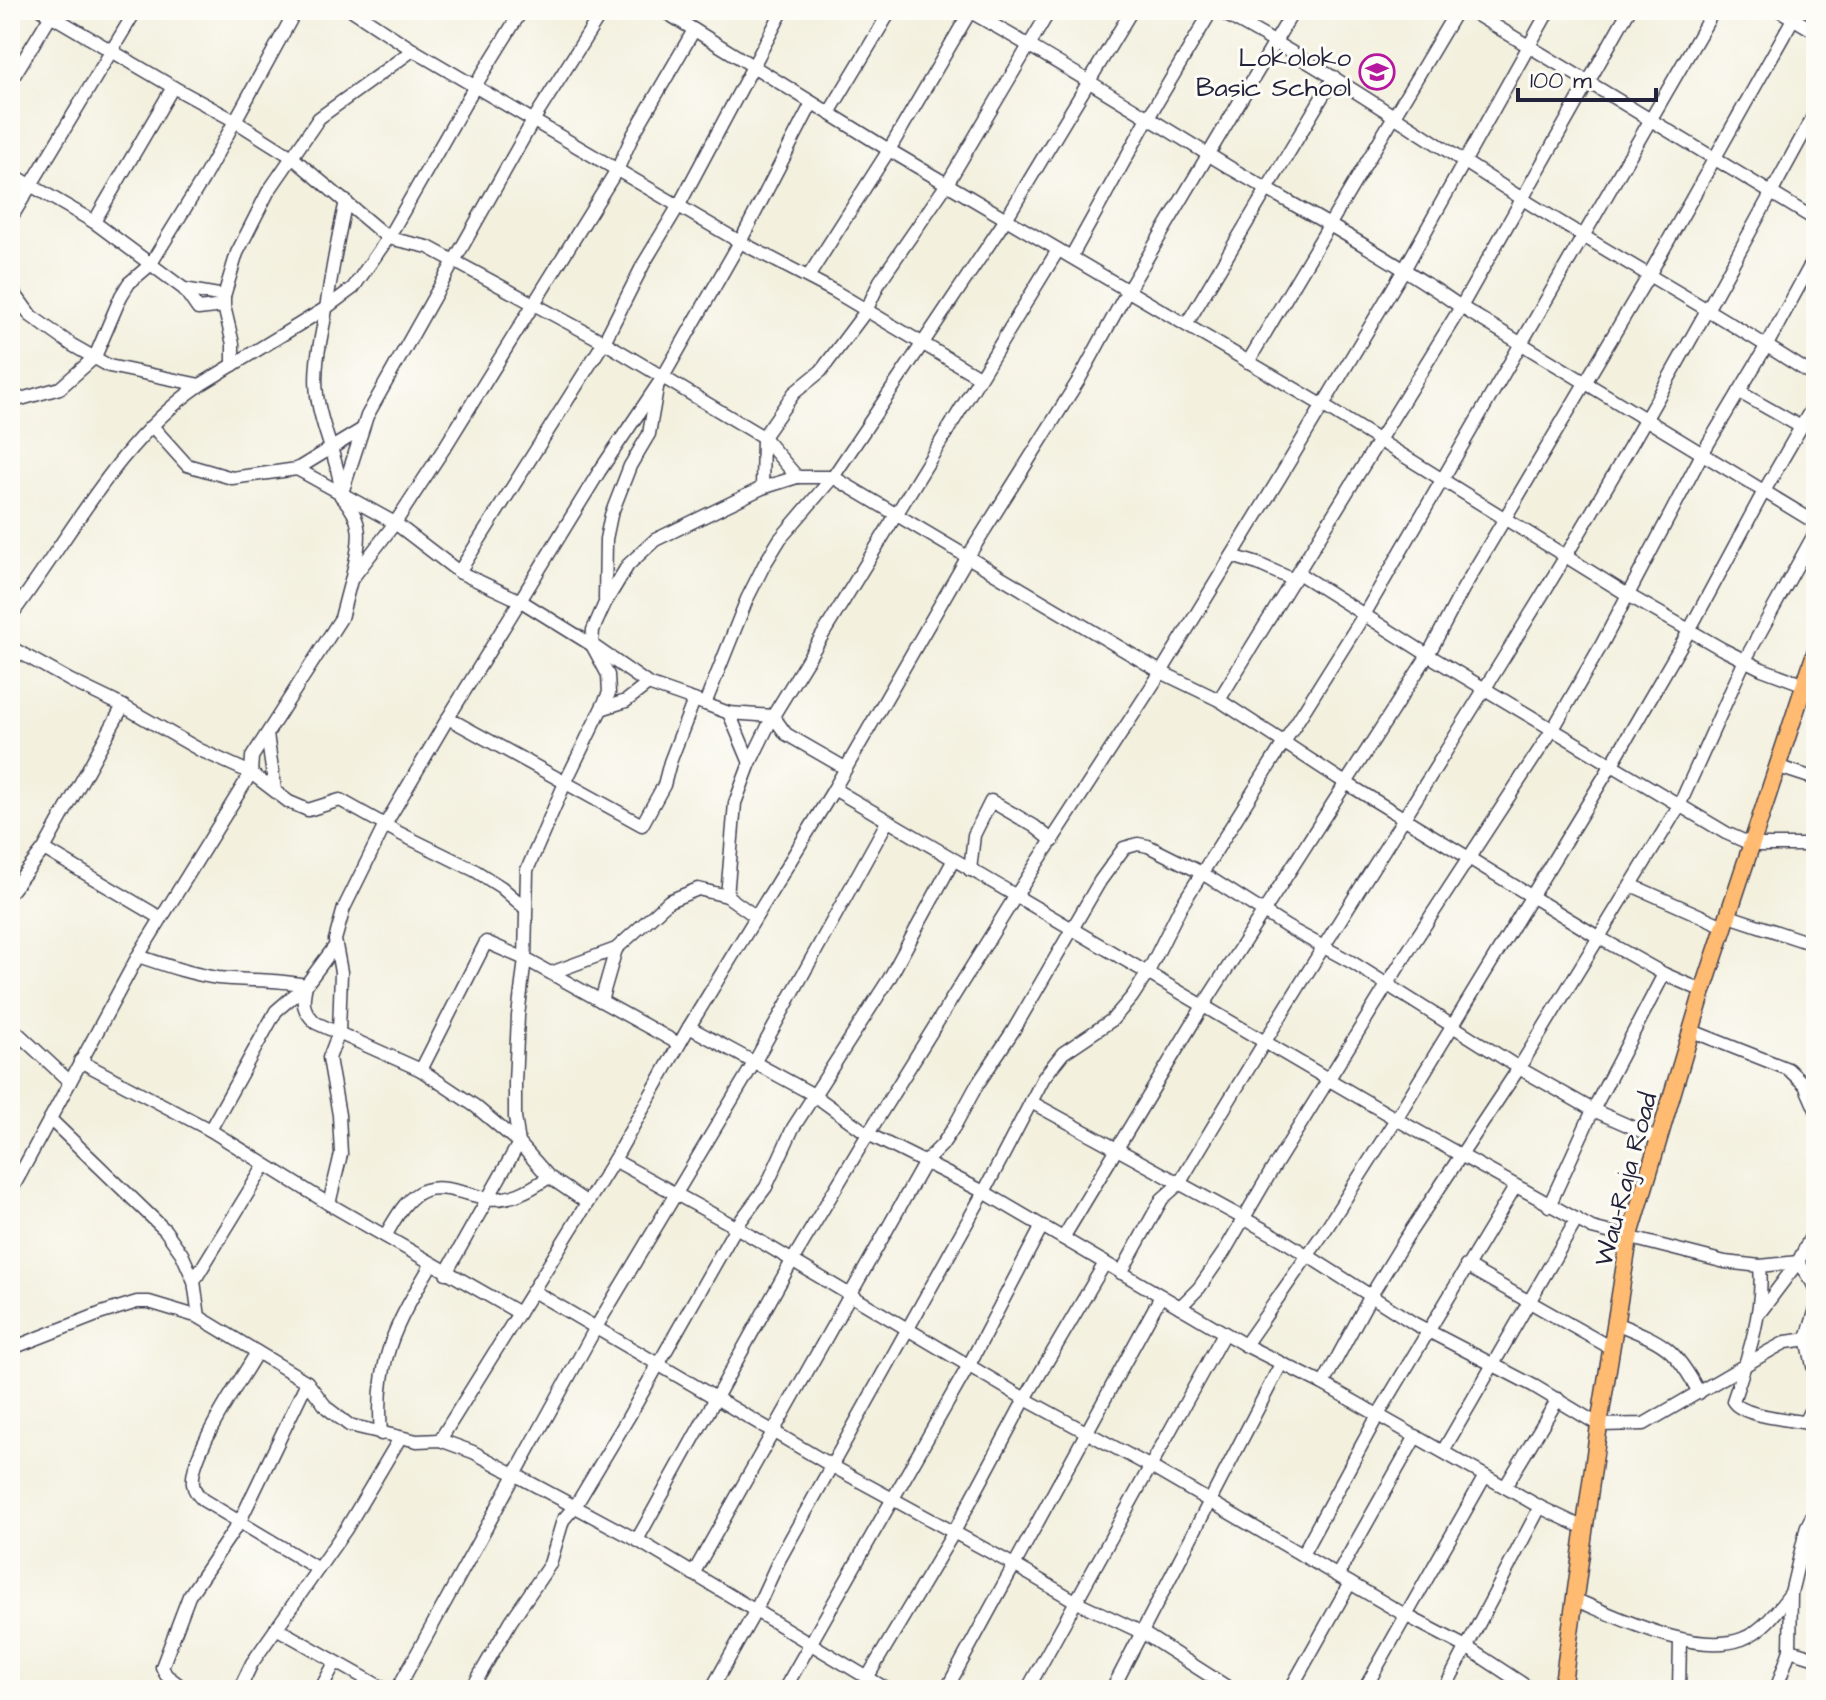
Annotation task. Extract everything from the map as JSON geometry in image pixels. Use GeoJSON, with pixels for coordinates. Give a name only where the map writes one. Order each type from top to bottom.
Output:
{"type":"FeatureCollection","features":[{"type":"Feature","properties":{"kind":"main road","name":"Wau-Raja Road"},"geometry":{"type":"LineString","coordinates":[[1562,1690],[1629,1239],[1703,991],[1807,690],[1816,650]]}},
{"type":"Feature","properties":{"kind":"street"},"geometry":{"type":"LineString","coordinates":[[10,220],[136,10]]}},
{"type":"Feature","properties":{"kind":"street"},"geometry":{"type":"LineString","coordinates":[[10,402],[60,388],[95,357],[121,296],[129,283],[150,265],[203,179],[296,10]]}},
{"type":"Feature","properties":{"kind":"street"},"geometry":{"type":"LineString","coordinates":[[352,10],[413,50],[740,242],[808,277],[979,377]]}},
{"type":"Feature","properties":{"kind":"street"},"geometry":{"type":"LineString","coordinates":[[10,617],[90,500],[152,426],[200,385],[326,308],[353,288],[388,238],[522,10]]}},
{"type":"Feature","properties":{"kind":"street"},"geometry":{"type":"LineString","coordinates":[[341,496],[361,430],[534,119],[603,10]]}},
{"type":"Feature","properties":{"kind":"street"},"geometry":{"type":"LineString","coordinates":[[662,10],[889,150],[1322,405],[1628,595],[1745,660],[1807,690]]}},
{"type":"Feature","properties":{"kind":"street"},"geometry":{"type":"LineString","coordinates":[[459,572],[604,342],[783,10]]}},
{"type":"Feature","properties":{"kind":"street"},"geometry":{"type":"LineString","coordinates":[[829,113],[891,10]]}},
{"type":"Feature","properties":{"kind":"street"},"geometry":{"type":"LineString","coordinates":[[762,488],[763,437],[794,393],[821,371],[866,311],[880,281],[947,184],[1050,10]]}},
{"type":"Feature","properties":{"kind":"street"},"geometry":{"type":"LineString","coordinates":[[448,718],[642,825],[664,785],[764,565],[780,539],[833,477],[1006,219],[1132,10]]}},
{"type":"Feature","properties":{"kind":"street"},"geometry":{"type":"LineString","coordinates":[[1071,257],[1148,118],[1214,10],[1334,77],[1523,199],[1816,377]]}},
{"type":"Feature","properties":{"kind":"street"},"geometry":{"type":"LineString","coordinates":[[440,1440],[614,1160],[689,1027],[834,789],[967,558],[1080,378],[1128,290],[1294,10]]}},
{"type":"Feature","properties":{"kind":"street"},"geometry":{"type":"LineString","coordinates":[[1248,362],[1457,10]]}},
{"type":"Feature","properties":{"kind":"street"},"geometry":{"type":"LineString","coordinates":[[1469,10],[1816,220]]}},
{"type":"Feature","properties":{"kind":"street"},"geometry":{"type":"LineString","coordinates":[[637,1540],[792,1261],[1015,897],[1232,556],[1405,268],[1549,10]]}},
{"type":"Feature","properties":{"kind":"street"},"geometry":{"type":"LineString","coordinates":[[1219,700],[1461,307],[1629,10]]}},
{"type":"Feature","properties":{"kind":"street"},"geometry":{"type":"LineString","coordinates":[[711,1690],[1044,1077],[1063,1053],[1112,1020],[1147,974],[1180,908],[1364,615],[1652,122],[1714,10]]}},
{"type":"Feature","properties":{"kind":"street"},"geometry":{"type":"LineString","coordinates":[[1779,10],[1796,14],[1816,32]]}},
{"type":"Feature","properties":{"kind":"street"},"geometry":{"type":"LineString","coordinates":[[808,277],[889,150],[969,11],[1029,44],[1330,227],[1405,268],[1461,307],[1816,523]]}},
{"type":"Feature","properties":{"kind":"street"},"geometry":{"type":"LineString","coordinates":[[10,82],[49,12],[292,157],[388,238],[428,247],[604,342],[660,381],[763,437],[797,477]]}},
{"type":"Feature","properties":{"kind":"street"},"geometry":{"type":"LineString","coordinates":[[1063,1238],[1203,1006],[1428,655],[1649,275],[1796,14]]}},
{"type":"Feature","properties":{"kind":"street"},"geometry":{"type":"LineString","coordinates":[[351,580],[395,523],[618,168],[633,135],[694,30]]}},
{"type":"Feature","properties":{"kind":"street"},"geometry":{"type":"LineString","coordinates":[[233,365],[233,344],[224,301],[237,253],[268,192],[325,113],[413,50]]}},
{"type":"Feature","properties":{"kind":"street"},"geometry":{"type":"LineString","coordinates":[[1186,325],[1334,77]]}},
{"type":"Feature","properties":{"kind":"street"},"geometry":{"type":"LineString","coordinates":[[94,222],[173,87]]}},
{"type":"Feature","properties":{"kind":"street"},"geometry":{"type":"LineString","coordinates":[[329,1204],[342,1137],[329,1058],[339,1032],[341,972],[335,946],[337,925],[344,908],[385,825],[448,718],[599,472],[660,381],[740,242],[812,103]]}},
{"type":"Feature","properties":{"kind":"street"},"geometry":{"type":"LineString","coordinates":[[1121,1273],[1162,1199],[1179,1184],[1262,1041],[1405,819],[1565,557],[1708,310],[1816,111]]}},
{"type":"Feature","properties":{"kind":"street"},"geometry":{"type":"LineString","coordinates":[[10,173],[94,222],[184,289],[198,309],[224,301]]}},
{"type":"Feature","properties":{"kind":"street"},"geometry":{"type":"LineString","coordinates":[[10,1193],[138,956],[251,773],[252,757],[341,618],[358,550],[358,523],[352,507],[341,496],[340,475],[329,449],[319,409],[316,375],[346,201]]}},
{"type":"Feature","properties":{"kind":"street"},"geometry":{"type":"LineString","coordinates":[[727,896],[735,803],[773,716],[1058,250]]}},
{"type":"Feature","properties":{"kind":"street"},"geometry":{"type":"LineString","coordinates":[[1180,1307],[1206,1279],[1389,984],[1553,729],[1702,454],[1816,255]]}},
{"type":"Feature","properties":{"kind":"street"},"geometry":{"type":"LineString","coordinates":[[10,287],[31,316],[95,357],[125,371],[200,385]]}},
{"type":"Feature","properties":{"kind":"street"},"geometry":{"type":"LineString","coordinates":[[605,603],[606,539],[611,515],[630,466],[649,434],[660,381]]}},
{"type":"Feature","properties":{"kind":"street"},"geometry":{"type":"LineString","coordinates":[[1739,392],[1801,427]]}},
{"type":"Feature","properties":{"kind":"street"},"geometry":{"type":"LineString","coordinates":[[1245,1345],[1307,1257],[1396,1119],[1612,764],[1816,401]]}},
{"type":"Feature","properties":{"kind":"street"},"geometry":{"type":"LineString","coordinates":[[152,426],[187,465],[232,478],[297,469],[361,430]]}},
{"type":"Feature","properties":{"kind":"street"},"geometry":{"type":"LineString","coordinates":[[297,469],[341,496],[395,523],[459,572],[521,601],[648,684],[729,713],[773,716]]}},
{"type":"Feature","properties":{"kind":"street"},"geometry":{"type":"LineString","coordinates":[[446,1273],[519,1143],[515,1083],[529,860],[609,693],[608,675],[592,645],[593,630],[628,565],[655,540],[762,488],[797,477],[833,477],[1161,672],[1219,700],[1346,783],[1598,937],[1664,974],[1703,991]]}},
{"type":"Feature","properties":{"kind":"street"},"geometry":{"type":"LineString","coordinates":[[1323,1384],[1370,1297],[1577,976],[1679,806],[1745,660],[1816,531]]}},
{"type":"Feature","properties":{"kind":"street"},"geometry":{"type":"LineString","coordinates":[[1232,556],[1296,577],[1679,806],[1753,845],[1816,845]]}},
{"type":"Feature","properties":{"kind":"street"},"geometry":{"type":"LineString","coordinates":[[10,647],[200,750],[251,773],[289,802],[308,810],[340,800],[466,865],[501,887],[525,908]]}},
{"type":"Feature","properties":{"kind":"street"},"geometry":{"type":"LineString","coordinates":[[604,708],[626,701],[648,684]]}},
{"type":"Feature","properties":{"kind":"street"},"geometry":{"type":"LineString","coordinates":[[10,892],[44,849],[123,706]]}},
{"type":"Feature","properties":{"kind":"street"},"geometry":{"type":"LineString","coordinates":[[729,713],[750,763]]}},
{"type":"Feature","properties":{"kind":"street"},"geometry":{"type":"LineString","coordinates":[[773,716],[786,734],[845,768]]}},
{"type":"Feature","properties":{"kind":"street"},"geometry":{"type":"LineString","coordinates":[[267,734],[275,790]]}},
{"type":"Feature","properties":{"kind":"street"},"geometry":{"type":"LineString","coordinates":[[1779,767],[1816,779]]}},
{"type":"Feature","properties":{"kind":"street"},"geometry":{"type":"LineString","coordinates":[[834,789],[1396,1119],[1600,1232],[1725,1262],[1760,1266],[1798,1262]]}},
{"type":"Feature","properties":{"kind":"street"},"geometry":{"type":"LineString","coordinates":[[970,870],[974,835],[991,801],[1053,841]]}},
{"type":"Feature","properties":{"kind":"street"},"geometry":{"type":"LineString","coordinates":[[397,1690],[595,1329],[754,1063],[887,822]]}},
{"type":"Feature","properties":{"kind":"street"},"geometry":{"type":"LineString","coordinates":[[693,1574],[925,1162],[942,1145],[1100,881],[1124,848],[1138,844],[1148,846],[1202,873],[1264,913],[1389,984],[1519,1068],[1593,1110],[1659,1139]]}},
{"type":"Feature","properties":{"kind":"street"},"geometry":{"type":"LineString","coordinates":[[44,849],[161,918]]}},
{"type":"Feature","properties":{"kind":"street"},"geometry":{"type":"LineString","coordinates":[[471,1690],[511,1621],[550,1564],[563,1520],[576,1505],[736,1227],[766,1187],[793,1128],[889,979],[953,861]]}},
{"type":"Feature","properties":{"kind":"street"},"geometry":{"type":"LineString","coordinates":[[1631,885],[1727,921],[1816,945]]}},
{"type":"Feature","properties":{"kind":"street"},"geometry":{"type":"LineString","coordinates":[[551,973],[616,949],[669,901],[698,889],[727,896],[755,916]]}},
{"type":"Feature","properties":{"kind":"street"},"geometry":{"type":"LineString","coordinates":[[421,1070],[486,942],[525,959],[679,1044]]}},
{"type":"Feature","properties":{"kind":"street"},"geometry":{"type":"LineString","coordinates":[[210,1130],[276,1011],[306,985],[335,946]]}},
{"type":"Feature","properties":{"kind":"street"},"geometry":{"type":"LineString","coordinates":[[601,1001],[616,949]]}},
{"type":"Feature","properties":{"kind":"street"},"geometry":{"type":"LineString","coordinates":[[138,956],[206,976],[280,980],[306,985]]}},
{"type":"Feature","properties":{"kind":"street"},"geometry":{"type":"LineString","coordinates":[[1549,1206],[1593,1110],[1664,974]]}},
{"type":"Feature","properties":{"kind":"street"},"geometry":{"type":"LineString","coordinates":[[306,985],[304,1009],[316,1023],[421,1070],[475,1106],[519,1143],[549,1177],[586,1202]]}},
{"type":"Feature","properties":{"kind":"street"},"geometry":{"type":"LineString","coordinates":[[10,1026],[70,1082]]}},
{"type":"Feature","properties":{"kind":"street"},"geometry":{"type":"LineString","coordinates":[[689,1027],[814,1095],[868,1134],[984,1192],[1245,1345],[1323,1384],[1540,1507],[1584,1528]]}},
{"type":"Feature","properties":{"kind":"street"},"geometry":{"type":"LineString","coordinates":[[1692,1031],[1788,1069],[1805,1085],[1816,1110]]}},
{"type":"Feature","properties":{"kind":"street"},"geometry":{"type":"LineString","coordinates":[[80,1061],[210,1130],[431,1265],[519,1313]]}},
{"type":"Feature","properties":{"kind":"street"},"geometry":{"type":"LineString","coordinates":[[1031,1102],[1244,1218],[1370,1297],[1558,1399],[1599,1425],[1644,1424],[1786,1342],[1811,1338]]}},
{"type":"Feature","properties":{"kind":"street"},"geometry":{"type":"LineString","coordinates":[[50,1119],[165,1230],[182,1254],[194,1281],[199,1317]]}},
{"type":"Feature","properties":{"kind":"street"},"geometry":{"type":"LineString","coordinates":[[614,1160],[736,1227],[1025,1399],[1151,1467],[1405,1615],[1468,1648],[1532,1690]]}},
{"type":"Feature","properties":{"kind":"street"},"geometry":{"type":"LineString","coordinates":[[194,1281],[265,1165]]}},
{"type":"Feature","properties":{"kind":"street"},"geometry":{"type":"LineString","coordinates":[[385,1236],[402,1208],[425,1190],[460,1191],[489,1199],[528,1192],[549,1177]]}},
{"type":"Feature","properties":{"kind":"street"},"geometry":{"type":"LineString","coordinates":[[1302,1555],[1378,1415],[1515,1187]]}},
{"type":"Feature","properties":{"kind":"street"},"geometry":{"type":"LineString","coordinates":[[1443,1451],[1577,1219]]}},
{"type":"Feature","properties":{"kind":"street"},"geometry":{"type":"LineString","coordinates":[[784,1690],[969,1365],[1042,1226]]}},
{"type":"Feature","properties":{"kind":"street"},"geometry":{"type":"LineString","coordinates":[[1758,1314],[1798,1262],[1816,1227]]}},
{"type":"Feature","properties":{"kind":"street"},"geometry":{"type":"LineString","coordinates":[[1798,1262],[1816,1291]]}},
{"type":"Feature","properties":{"kind":"street"},"geometry":{"type":"LineString","coordinates":[[867,1678],[954,1532],[1025,1399],[1105,1263]]}},
{"type":"Feature","properties":{"kind":"street"},"geometry":{"type":"LineString","coordinates":[[381,1434],[385,1354],[395,1328],[431,1265]]}},
{"type":"Feature","properties":{"kind":"street"},"geometry":{"type":"LineString","coordinates":[[1466,1266],[1611,1348]]}},
{"type":"Feature","properties":{"kind":"street"},"geometry":{"type":"LineString","coordinates":[[1760,1266],[1762,1293],[1758,1314],[1733,1401],[1736,1407],[1810,1423],[1816,1399]]}},
{"type":"Feature","properties":{"kind":"street"},"geometry":{"type":"LineString","coordinates":[[533,1291],[832,1466],[1077,1602],[1143,1633],[1213,1686],[1232,1690]]}},
{"type":"Feature","properties":{"kind":"street"},"geometry":{"type":"LineString","coordinates":[[946,1690],[1161,1296]]}},
{"type":"Feature","properties":{"kind":"street"},"geometry":{"type":"LineString","coordinates":[[10,1349],[137,1302],[149,1302],[199,1317],[307,1382],[327,1408],[349,1425],[417,1441],[440,1440],[473,1452],[576,1505],[888,1690]]}},
{"type":"Feature","properties":{"kind":"street"},"geometry":{"type":"LineString","coordinates":[[1816,1309],[1811,1338],[1816,1380]]}},
{"type":"Feature","properties":{"kind":"street"},"geometry":{"type":"LineString","coordinates":[[1615,1323],[1660,1341],[1672,1350],[1683,1363],[1699,1393]]}},
{"type":"Feature","properties":{"kind":"street"},"geometry":{"type":"LineString","coordinates":[[1027,1690],[1224,1333]]}},
{"type":"Feature","properties":{"kind":"street"},"geometry":{"type":"LineString","coordinates":[[257,1352],[201,1449],[194,1469],[195,1491],[203,1500],[318,1569]]}},
{"type":"Feature","properties":{"kind":"street"},"geometry":{"type":"LineString","coordinates":[[1112,1690],[1281,1364]]}},
{"type":"Feature","properties":{"kind":"street"},"geometry":{"type":"LineString","coordinates":[[186,1690],[166,1675],[162,1667],[165,1657],[189,1596],[240,1521],[307,1382]]}},
{"type":"Feature","properties":{"kind":"street"},"geometry":{"type":"LineString","coordinates":[[1505,1487],[1558,1399]]}},
{"type":"Feature","properties":{"kind":"street"},"geometry":{"type":"LineString","coordinates":[[1337,1576],[1416,1436]]}},
{"type":"Feature","properties":{"kind":"street"},"geometry":{"type":"LineString","coordinates":[[239,1690],[252,1663],[346,1529],[400,1438]]}},
{"type":"Feature","properties":{"kind":"street"},"geometry":{"type":"LineString","coordinates":[[1364,1690],[1485,1476]]}},
{"type":"Feature","properties":{"kind":"street"},"geometry":{"type":"LineString","coordinates":[[1444,1690],[1540,1507]]}},
{"type":"Feature","properties":{"kind":"street"},"geometry":{"type":"LineString","coordinates":[[1776,1690],[1790,1650],[1791,1593],[1807,1526],[1816,1508]]}},
{"type":"Feature","properties":{"kind":"street"},"geometry":{"type":"LineString","coordinates":[[1290,1690],[1350,1583]]}},
{"type":"Feature","properties":{"kind":"street"},"geometry":{"type":"LineString","coordinates":[[1576,1600],[1680,1640],[1716,1642],[1740,1640],[1772,1617],[1791,1593]]}},
{"type":"Feature","properties":{"kind":"street"},"geometry":{"type":"LineString","coordinates":[[276,1628],[386,1690]]}},
{"type":"Feature","properties":{"kind":"street"},"geometry":{"type":"LineString","coordinates":[[1679,1690],[1680,1640]]}},
{"type":"Feature","properties":{"kind":"street"},"geometry":{"type":"LineString","coordinates":[[1790,1650],[1816,1658]]}},
{"type":"Feature","properties":{"kind":"street"},"geometry":{"type":"LineString","coordinates":[[320,1690],[335,1663]]}},
{"type":"Feature","properties":{"kind":"place","name":"Lokoloko Basic School"},"geometry":{"type":"Point","coordinates":[1377,72]}}]}
